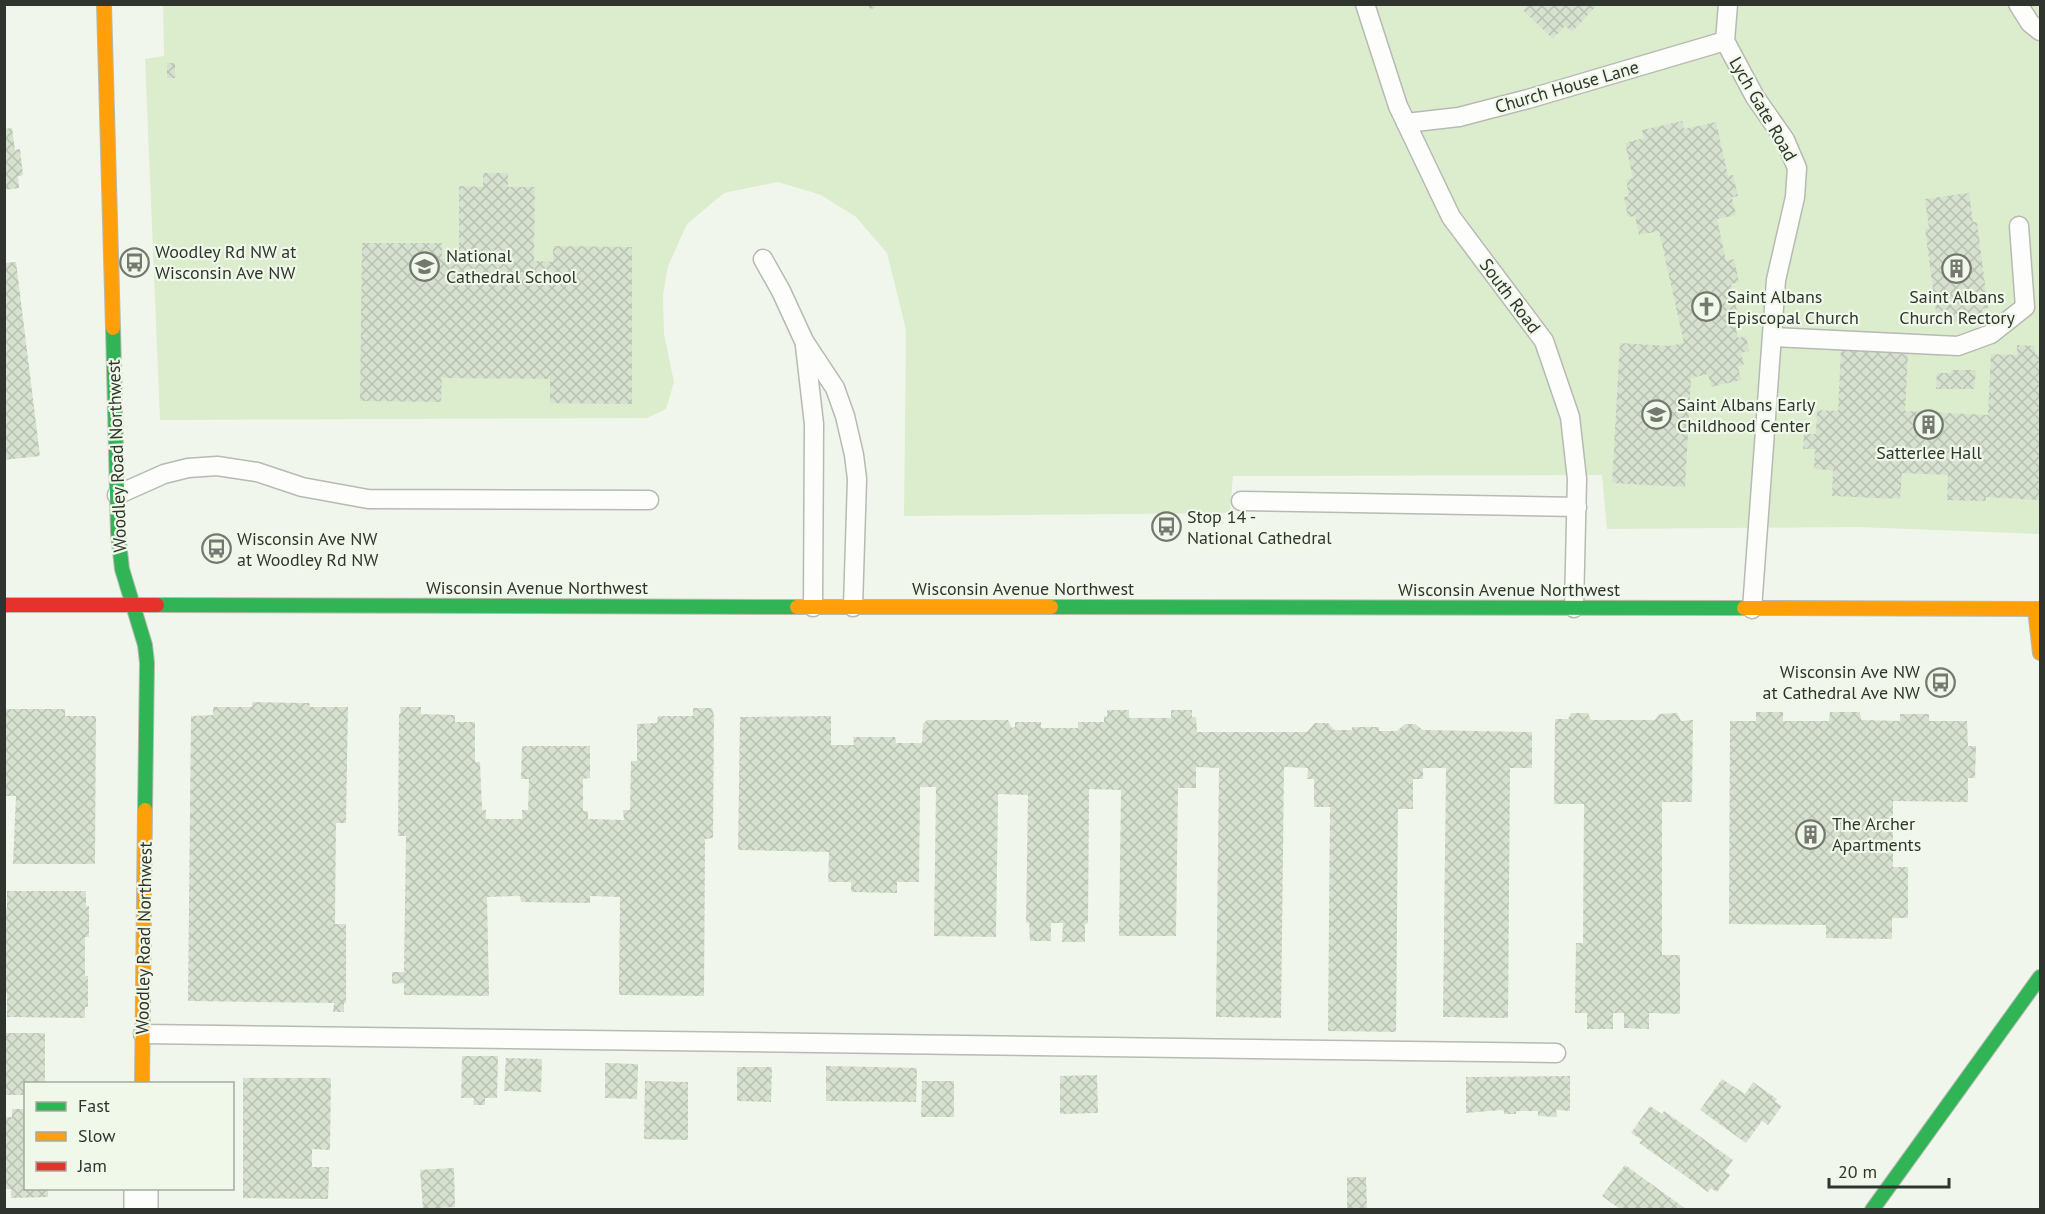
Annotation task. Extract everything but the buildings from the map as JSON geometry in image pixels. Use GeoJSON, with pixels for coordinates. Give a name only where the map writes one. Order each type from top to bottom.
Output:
{"type":"FeatureCollection","features":[{"type":"Feature","properties":{"kind":"main road","name":"Woodley Road Northwest"},"geometry":{"type":"LineString","coordinates":[[104,4],[117,495],[122,569],[145,645],[147,663],[142,1082]]}},
{"type":"Feature","properties":{"kind":"main road","name":"Wisconsin Avenue Northwest"},"geometry":{"type":"LineString","coordinates":[[4,605],[2038,609]]}},
{"type":"Feature","properties":{"kind":"main road"},"geometry":{"type":"LineString","coordinates":[[2038,609],[2040,653]]}},
{"type":"Feature","properties":{"kind":"main road"},"geometry":{"type":"LineString","coordinates":[[1872,1209],[2040,977]]}},
{"type":"Feature","properties":{"kind":"street"},"geometry":{"type":"LineString","coordinates":[[141,1190],[141,1209]]}},
{"type":"Feature","properties":{"kind":"lane","name":"South Road"},"geometry":{"type":"LineString","coordinates":[[1365,4],[1398,106],[1451,217],[1544,341],[1570,417],[1577,479],[1574,608]]}},
{"type":"Feature","properties":{"kind":"lane","name":"Lych Gate Road"},"geometry":{"type":"LineString","coordinates":[[1728,4],[1725,41],[1755,97],[1785,140],[1797,168],[1795,196],[1776,280],[1752,609]]}},
{"type":"Feature","properties":{"kind":"lane"},"geometry":{"type":"LineString","coordinates":[[2018,4],[2030,23],[2040,32]]}},
{"type":"Feature","properties":{"kind":"lane","name":"Church House Lane"},"geometry":{"type":"LineString","coordinates":[[1406,123],[1470,114],[1725,41]]}},
{"type":"Feature","properties":{"kind":"lane"},"geometry":{"type":"LineString","coordinates":[[1773,337],[1958,346],[1990,334],[2025,307],[2019,226]]}},
{"type":"Feature","properties":{"kind":"lane"},"geometry":{"type":"LineString","coordinates":[[763,260],[781,291],[804,341],[835,388],[854,455],[857,479],[853,607]]}},
{"type":"Feature","properties":{"kind":"lane"},"geometry":{"type":"LineString","coordinates":[[804,341],[814,424],[813,607]]}},
{"type":"Feature","properties":{"kind":"lane"},"geometry":{"type":"LineString","coordinates":[[117,495],[164,474],[188,468],[217,466],[257,472],[302,487],[368,499],[649,500]]}},
{"type":"Feature","properties":{"kind":"lane"},"geometry":{"type":"LineString","coordinates":[[1241,501],[1577,507]]}},
{"type":"Feature","properties":{"kind":"lane"},"geometry":{"type":"LineString","coordinates":[[143,1034],[1556,1053]]}},
{"type":"Feature","properties":{"kind":"green space"},"geometry":{"type":"Polygon","coordinates":[[[163,4],[2040,5],[2040,534],[1856,527],[1607,529],[1602,475],[1233,476],[1230,513],[904,516],[906,330],[887,253],[856,217],[821,195],[778,182],[724,193],[687,224],[668,266],[663,295],[664,334],[674,382],[666,409],[647,418],[160,420],[145,59],[164,56],[163,4]]]}},
{"type":"Feature","properties":{"kind":"traffic: fast"},"geometry":{"type":"LineString","coordinates":[[113,328],[118,533],[122,569],[145,645],[147,663],[145,810]]}},
{"type":"Feature","properties":{"kind":"traffic: fast"},"geometry":{"type":"LineString","coordinates":[[157,605],[797,607]]}},
{"type":"Feature","properties":{"kind":"traffic: fast"},"geometry":{"type":"LineString","coordinates":[[1051,607],[1744,608]]}},
{"type":"Feature","properties":{"kind":"traffic: fast"},"geometry":{"type":"LineString","coordinates":[[1872,1210],[2040,977]]}},
{"type":"Feature","properties":{"kind":"traffic: slow"},"geometry":{"type":"LineString","coordinates":[[104,4],[113,328]]}},
{"type":"Feature","properties":{"kind":"traffic: slow"},"geometry":{"type":"LineString","coordinates":[[797,607],[1051,607]]}},
{"type":"Feature","properties":{"kind":"traffic: slow"},"geometry":{"type":"LineString","coordinates":[[1744,608],[2040,609]]}},
{"type":"Feature","properties":{"kind":"traffic: slow"},"geometry":{"type":"LineString","coordinates":[[2035,609],[2040,653]]}},
{"type":"Feature","properties":{"kind":"traffic: slow"},"geometry":{"type":"LineString","coordinates":[[142,1082],[145,810]]}},
{"type":"Feature","properties":{"kind":"traffic: jam"},"geometry":{"type":"LineString","coordinates":[[4,605],[157,605]]}},
{"type":"Feature","properties":{"kind":"place","name":"Woodley Rd NW at Wisconsin Ave NW"},"geometry":{"type":"Point","coordinates":[134,262]}},
{"type":"Feature","properties":{"kind":"place","name":"National Cathedral School"},"geometry":{"type":"Point","coordinates":[425,266]}},
{"type":"Feature","properties":{"kind":"place","name":"Saint Albans Church Rectory"},"geometry":{"type":"Point","coordinates":[1957,268]}},
{"type":"Feature","properties":{"kind":"place","name":"Saint Albans Episcopal Church"},"geometry":{"type":"Point","coordinates":[1706,307]}},
{"type":"Feature","properties":{"kind":"place","name":"Saint Albans Early Childhood Center"},"geometry":{"type":"Point","coordinates":[1656,415]}},
{"type":"Feature","properties":{"kind":"place","name":"Satterlee Hall"},"geometry":{"type":"Point","coordinates":[1929,424]}},
{"type":"Feature","properties":{"kind":"place","name":"Stop 14 - National Cathedral"},"geometry":{"type":"Point","coordinates":[1166,527]}},
{"type":"Feature","properties":{"kind":"place","name":"Wisconsin Ave NW at Woodley Rd NW"},"geometry":{"type":"Point","coordinates":[216,549]}},
{"type":"Feature","properties":{"kind":"place","name":"Wisconsin Ave NW at Cathedral Ave NW"},"geometry":{"type":"Point","coordinates":[1941,682]}},
{"type":"Feature","properties":{"kind":"place","name":"The Archer Apartments"},"geometry":{"type":"Point","coordinates":[1811,834]}}]}
